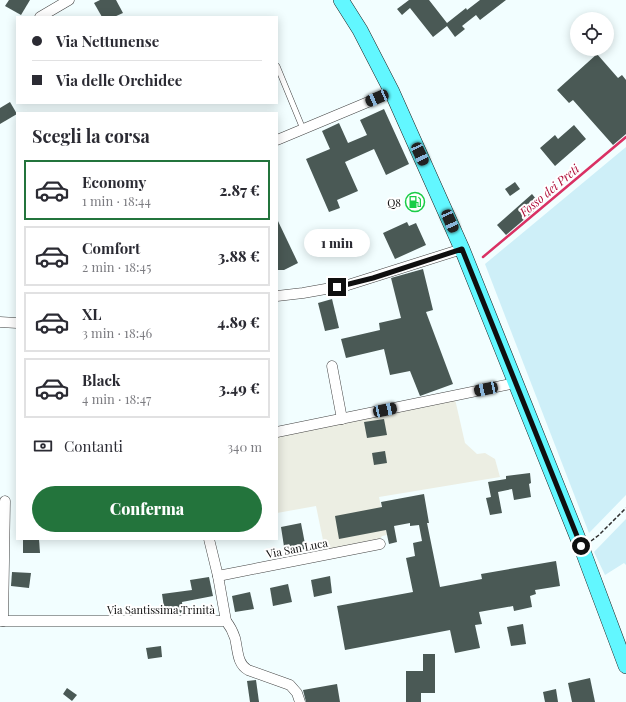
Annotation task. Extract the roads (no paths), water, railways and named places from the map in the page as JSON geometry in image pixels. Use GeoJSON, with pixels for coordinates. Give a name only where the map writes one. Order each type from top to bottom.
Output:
{"type":"FeatureCollection","features":[{"type":"Feature","properties":{"kind":"main road"},"geometry":{"type":"LineString","coordinates":[[341,0],[360,30],[392,92],[462,249],[581,546],[626,666]]}},
{"type":"Feature","properties":{"kind":"street"},"geometry":{"type":"LineString","coordinates":[[42,16],[70,0]]}},
{"type":"Feature","properties":{"kind":"street"},"geometry":{"type":"LineString","coordinates":[[278,140],[392,92]]}},
{"type":"Feature","properties":{"kind":"street"},"geometry":{"type":"LineString","coordinates":[[278,296],[348,285],[462,249]]}},
{"type":"Feature","properties":{"kind":"street"},"geometry":{"type":"LineString","coordinates":[[0,322],[16,323]]}},
{"type":"Feature","properties":{"kind":"street"},"geometry":{"type":"LineString","coordinates":[[332,366],[342,419]]}},
{"type":"Feature","properties":{"kind":"street"},"geometry":{"type":"LineString","coordinates":[[278,432],[515,383]]}},
{"type":"Feature","properties":{"kind":"street"},"geometry":{"type":"LineString","coordinates":[[1,621],[5,501]]}},
{"type":"Feature","properties":{"kind":"street"},"geometry":{"type":"LineString","coordinates":[[209,540],[218,576],[226,621]]}},
{"type":"Feature","properties":{"kind":"street","name":"Via San Luca"},"geometry":{"type":"LineString","coordinates":[[218,576],[380,544]]}},
{"type":"Feature","properties":{"kind":"street","name":"Via Santissima Trinità"},"geometry":{"type":"LineString","coordinates":[[1,621],[226,621],[234,635],[240,661],[243,666],[248,670],[291,686],[297,693],[300,702]]}},
{"type":"Feature","properties":{"kind":"lane"},"geometry":{"type":"LineString","coordinates":[[278,68],[303,129]]}},
{"type":"Feature","properties":{"kind":"waterway","name":"Fosso dei Preti"},"geometry":{"type":"LineString","coordinates":[[483,257],[626,137]]}},
{"type":"Feature","properties":{"kind":"place","name":"Q8"},"geometry":{"type":"Point","coordinates":[415,202]}}]}
